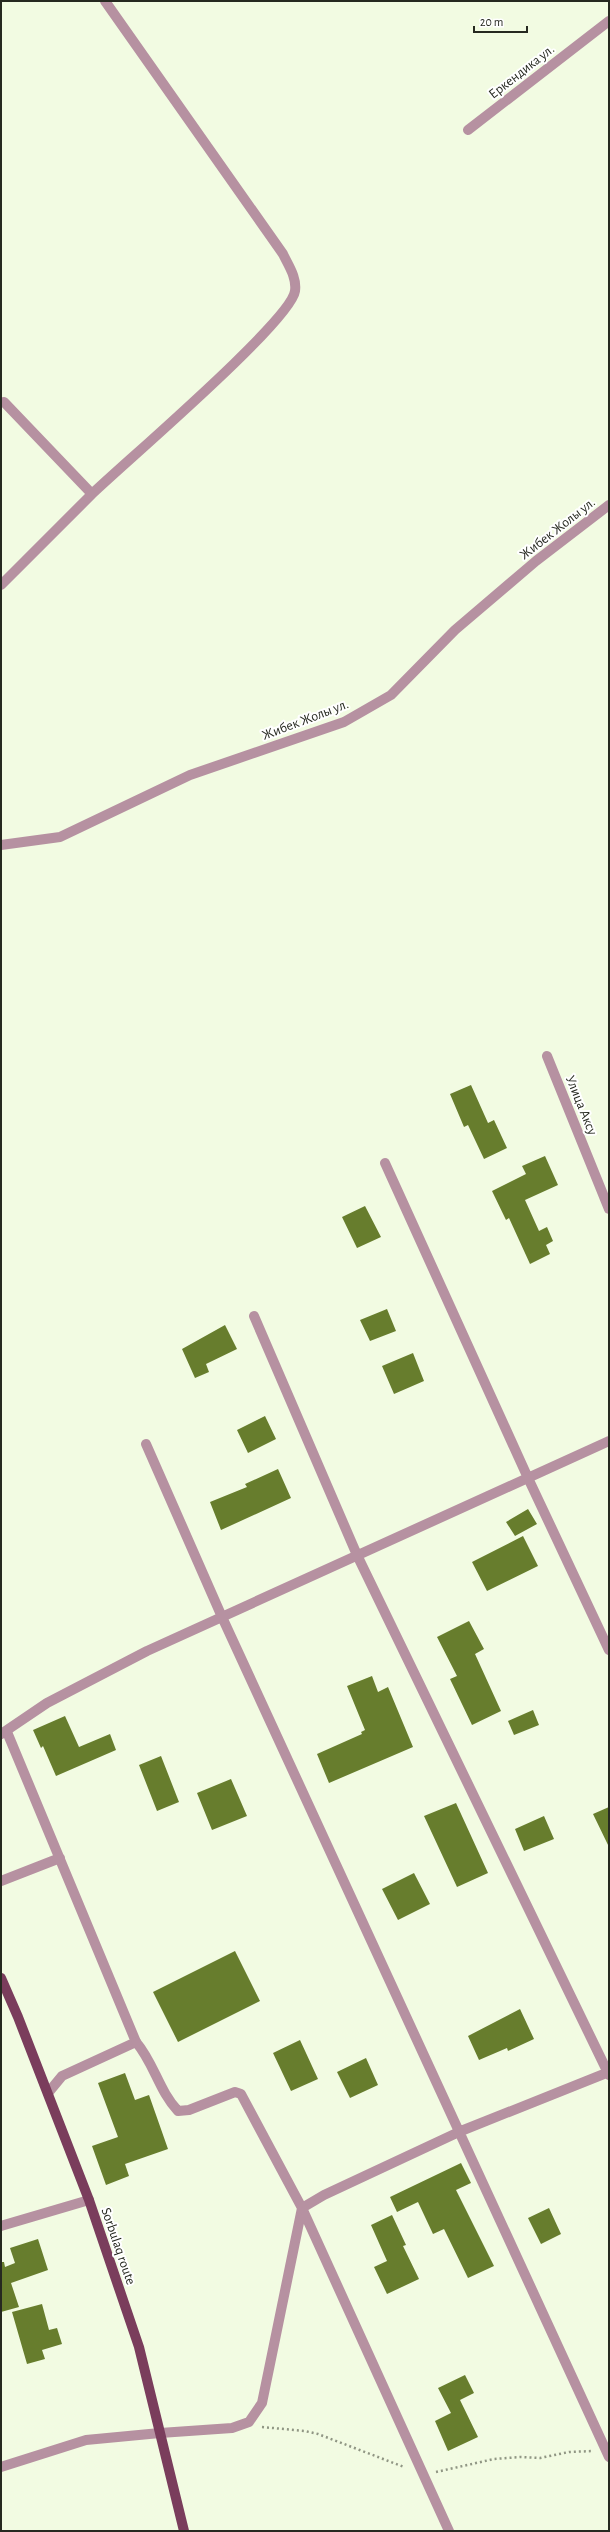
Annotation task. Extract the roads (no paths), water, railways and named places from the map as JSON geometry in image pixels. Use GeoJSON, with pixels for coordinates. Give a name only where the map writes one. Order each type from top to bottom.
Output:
{"type":"FeatureCollection","features":[{"type":"Feature","properties":{"kind":"main road","name":"Sorbulaq route"},"geometry":{"type":"LineString","coordinates":[[1,1978],[48,2093],[89,2200],[139,2347],[184,2531]]}},
{"type":"Feature","properties":{"kind":"street"},"geometry":{"type":"LineString","coordinates":[[1,585],[92,494],[240,358],[287,306],[295,291],[294,275],[283,254],[105,1]]}},
{"type":"Feature","properties":{"kind":"street","name":"Еркендика ул."},"geometry":{"type":"LineString","coordinates":[[468,130],[609,21]]}},
{"type":"Feature","properties":{"kind":"street"},"geometry":{"type":"LineString","coordinates":[[4,402],[92,494]]}},
{"type":"Feature","properties":{"kind":"street","name":"Жибек Жолы ул."},"geometry":{"type":"LineString","coordinates":[[1,845],[60,838],[190,775],[344,722],[392,695],[455,630],[536,561],[609,505]]}},
{"type":"Feature","properties":{"kind":"street","name":"Улица Аксу"},"geometry":{"type":"LineString","coordinates":[[547,1056],[609,1208]]}},
{"type":"Feature","properties":{"kind":"street"},"geometry":{"type":"LineString","coordinates":[[385,1163],[528,1478],[609,1650]]}},
{"type":"Feature","properties":{"kind":"street"},"geometry":{"type":"LineString","coordinates":[[1,2467],[86,2440],[232,2428],[249,2422],[262,2402],[302,2208],[324,2195],[461,2131],[609,2073],[357,1556],[254,1316]]}},
{"type":"Feature","properties":{"kind":"street"},"geometry":{"type":"LineString","coordinates":[[449,2531],[302,2208],[242,2094],[235,2092],[188,2110],[178,2111],[170,2102],[148,2055],[136,2042],[60,1858],[4,1733],[47,1703],[147,1651],[609,1441]]}},
{"type":"Feature","properties":{"kind":"street"},"geometry":{"type":"LineString","coordinates":[[146,1444],[222,1617],[461,2131],[609,2457]]}},
{"type":"Feature","properties":{"kind":"street"},"geometry":{"type":"LineString","coordinates":[[1,1881],[60,1858]]}},
{"type":"Feature","properties":{"kind":"street"},"geometry":{"type":"LineString","coordinates":[[48,2093],[62,2076],[136,2042]]}},
{"type":"Feature","properties":{"kind":"street"},"geometry":{"type":"LineString","coordinates":[[1,2226],[89,2200]]}}]}
